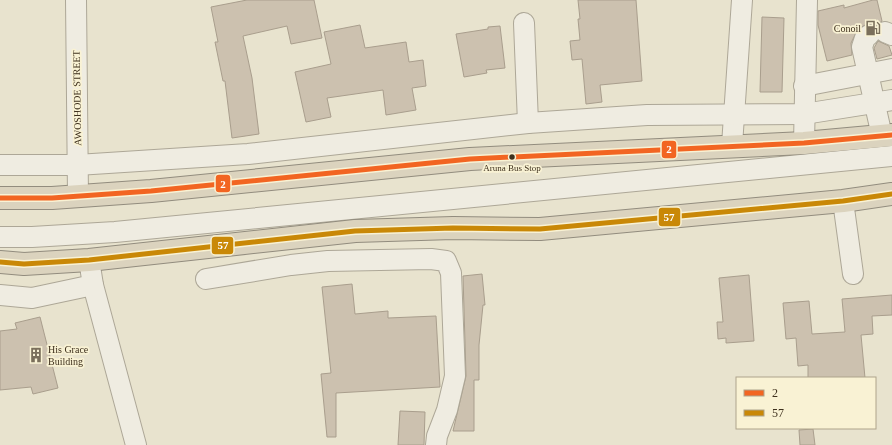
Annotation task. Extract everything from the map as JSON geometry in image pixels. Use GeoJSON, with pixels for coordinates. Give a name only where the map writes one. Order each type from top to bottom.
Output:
{"type":"FeatureCollection","features":[{"type":"Feature","properties":{"kind":"highway"},"geometry":{"type":"LineString","coordinates":[[0,198],[78,196],[151,191],[470,159],[732,145],[804,143],[887,135]]}},
{"type":"Feature","properties":{"kind":"highway"},"geometry":{"type":"LineString","coordinates":[[0,262],[24,264],[89,260],[355,231],[453,228],[540,229],[843,201],[892,194]]}},
{"type":"Feature","properties":{"kind":"street","name":"AWOSHODE STREET"},"geometry":{"type":"LineString","coordinates":[[76,0],[78,196]]}},
{"type":"Feature","properties":{"kind":"street"},"geometry":{"type":"LineString","coordinates":[[732,145],[742,0]]}},
{"type":"Feature","properties":{"kind":"street"},"geometry":{"type":"LineString","coordinates":[[804,143],[807,0]]}},
{"type":"Feature","properties":{"kind":"street"},"geometry":{"type":"LineString","coordinates":[[524,23],[528,123]]}},
{"type":"Feature","properties":{"kind":"street"},"geometry":{"type":"LineString","coordinates":[[882,34],[865,38],[862,47],[868,75],[883,101],[887,135]]}},
{"type":"Feature","properties":{"kind":"street"},"geometry":{"type":"LineString","coordinates":[[804,86],[892,70]]}},
{"type":"Feature","properties":{"kind":"street"},"geometry":{"type":"LineString","coordinates":[[0,165],[77,165],[248,154],[528,123],[647,115],[804,114],[883,101]]}},
{"type":"Feature","properties":{"kind":"street"},"geometry":{"type":"LineString","coordinates":[[0,237],[32,237],[115,232],[892,156]]}},
{"type":"Feature","properties":{"kind":"street"},"geometry":{"type":"LineString","coordinates":[[843,201],[853,274]]}},
{"type":"Feature","properties":{"kind":"street"},"geometry":{"type":"LineString","coordinates":[[206,279],[291,264],[328,261],[431,259],[446,261],[451,273],[455,376],[447,410],[437,436],[436,445]]}},
{"type":"Feature","properties":{"kind":"street"},"geometry":{"type":"LineString","coordinates":[[89,260],[93,285],[136,445]]}},
{"type":"Feature","properties":{"kind":"street"},"geometry":{"type":"LineString","coordinates":[[0,295],[32,298],[93,285]]}},
{"type":"Feature","properties":{"kind":"building"},"geometry":{"type":"Polygon","coordinates":[[[247,0],[314,0],[322,38],[291,44],[287,26],[243,36],[252,78],[259,134],[232,138],[225,81],[223,81],[215,42],[218,42],[211,7],[247,0]]]}},
{"type":"Feature","properties":{"kind":"building"},"geometry":{"type":"Polygon","coordinates":[[[578,0],[636,0],[642,81],[600,85],[602,102],[586,104],[582,59],[572,60],[570,41],[580,40],[578,0]]]}},
{"type":"Feature","properties":{"kind":"building"},"geometry":{"type":"Polygon","coordinates":[[[877,0],[882,21],[876,26],[867,24],[858,29],[851,43],[852,55],[827,61],[818,25],[818,11],[844,5],[844,8],[877,0]]]}},
{"type":"Feature","properties":{"kind":"building"},"geometry":{"type":"Polygon","coordinates":[[[762,17],[784,18],[782,92],[760,92],[762,17]]]}},
{"type":"Feature","properties":{"kind":"building"},"geometry":{"type":"Polygon","coordinates":[[[360,25],[365,48],[406,42],[409,62],[423,60],[426,86],[412,88],[416,110],[386,115],[383,90],[327,98],[331,117],[306,122],[295,72],[331,64],[324,32],[360,25]]]}},
{"type":"Feature","properties":{"kind":"building"},"geometry":{"type":"Polygon","coordinates":[[[500,26],[505,68],[486,70],[487,73],[464,77],[456,34],[500,26]]]}},
{"type":"Feature","properties":{"kind":"building"},"geometry":{"type":"Polygon","coordinates":[[[878,41],[889,46],[892,55],[877,59],[874,48],[878,41]]]}},
{"type":"Feature","properties":{"kind":"building"},"geometry":{"type":"Polygon","coordinates":[[[482,274],[485,305],[483,305],[479,345],[479,380],[474,380],[474,431],[453,431],[466,376],[463,276],[482,274]]]}},
{"type":"Feature","properties":{"kind":"building"},"geometry":{"type":"Polygon","coordinates":[[[749,275],[754,341],[726,343],[726,338],[718,339],[717,322],[723,322],[719,278],[749,275]]]}},
{"type":"Feature","properties":{"kind":"building"},"geometry":{"type":"Polygon","coordinates":[[[352,284],[355,314],[388,311],[388,318],[436,316],[440,387],[336,393],[336,437],[327,437],[321,374],[331,373],[322,287],[352,284]]]}},
{"type":"Feature","properties":{"kind":"building"},"geometry":{"type":"Polygon","coordinates":[[[892,295],[892,315],[872,316],[873,334],[861,335],[865,377],[808,377],[808,365],[798,366],[796,338],[786,339],[783,303],[809,301],[812,334],[845,332],[842,299],[892,295]]]}},
{"type":"Feature","properties":{"kind":"building"},"geometry":{"type":"Polygon","coordinates":[[[40,317],[58,388],[33,394],[31,387],[0,390],[0,331],[17,329],[15,323],[40,317]]]}},
{"type":"Feature","properties":{"kind":"building"},"geometry":{"type":"Polygon","coordinates":[[[400,411],[425,412],[424,445],[398,445],[400,411]]]}},
{"type":"Feature","properties":{"kind":"building"},"geometry":{"type":"Polygon","coordinates":[[[813,429],[815,445],[800,445],[799,430],[813,429]]]}},
{"type":"Feature","properties":{"kind":"transit line","name":"2"},"geometry":{"type":"LineString","coordinates":[[0,198],[52,198],[151,191],[470,159],[804,143],[892,135]]}},
{"type":"Feature","properties":{"kind":"transit line","name":"57"},"geometry":{"type":"LineString","coordinates":[[0,262],[24,264],[89,260],[355,231],[453,228],[540,229],[843,201],[892,194]]}},
{"type":"Feature","properties":{"kind":"place","name":"Conoil"},"geometry":{"type":"Point","coordinates":[873,28]}},
{"type":"Feature","properties":{"kind":"place","name":"Aruna Bus Stop"},"geometry":{"type":"Point","coordinates":[512,157]}},
{"type":"Feature","properties":{"kind":"place","name":"His Grace Building"},"geometry":{"type":"Point","coordinates":[36,355]}}]}
